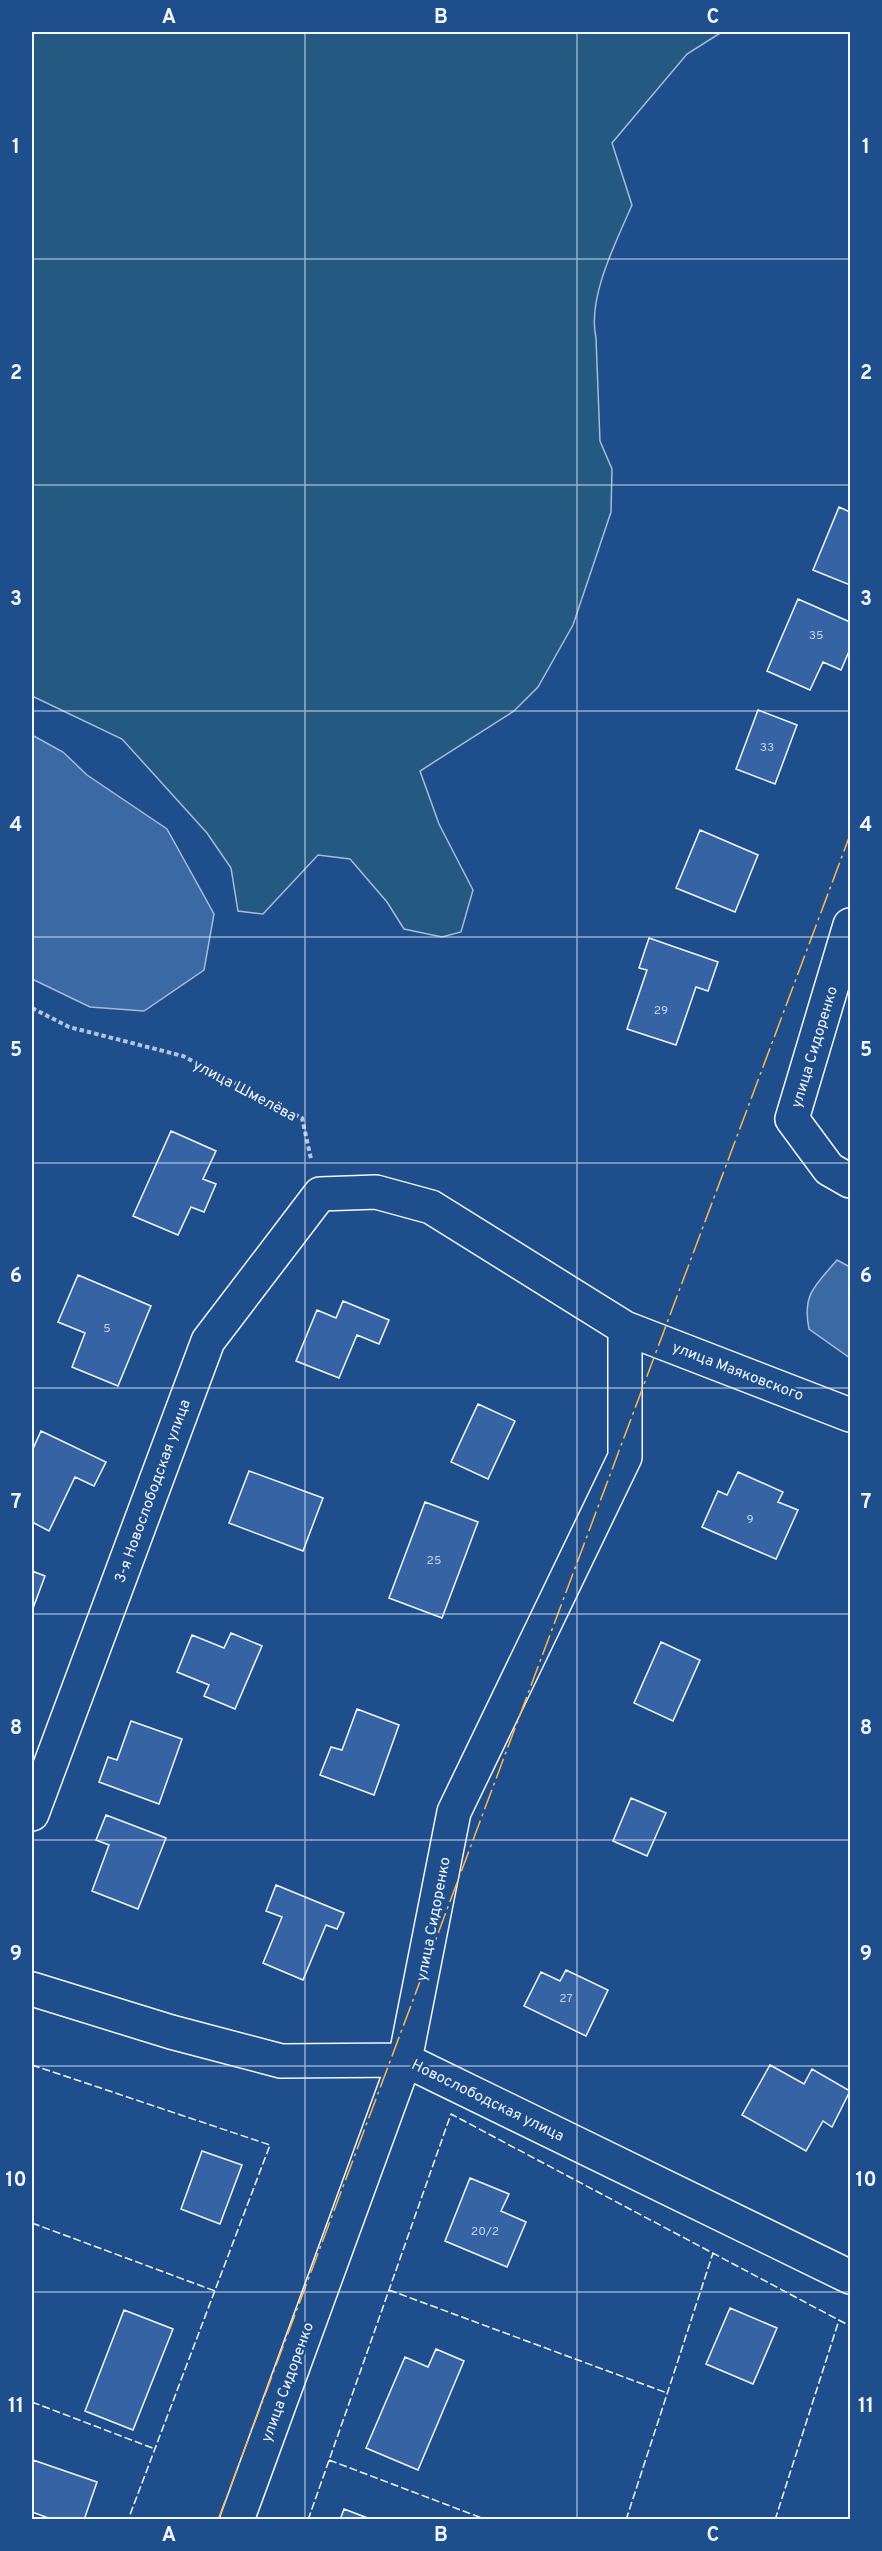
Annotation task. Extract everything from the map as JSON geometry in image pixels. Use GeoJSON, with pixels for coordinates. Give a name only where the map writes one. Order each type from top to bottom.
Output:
{"type":"FeatureCollection","features":[{"type":"Feature","properties":{"kind":"street","name":"улица Сидоренко"},"geometry":{"type":"LineString","coordinates":[[850,925],[792,1119],[829,1169],[850,1181]]}},
{"type":"Feature","properties":{"kind":"street"},"geometry":{"type":"LineString","coordinates":[[320,1194],[376,1192],[431,1207],[625,1328]]}},
{"type":"Feature","properties":{"kind":"street","name":"3-я Новослободская улица"},"geometry":{"type":"LineString","coordinates":[[32,1814],[208,1341],[320,1194]]}},
{"type":"Feature","properties":{"kind":"street","name":"улица Сидоренко"},"geometry":{"type":"LineString","coordinates":[[237,2520],[405,2060],[454,1812],[625,1457],[625,1328]]}},
{"type":"Feature","properties":{"kind":"street","name":"улица Маяковского"},"geometry":{"type":"LineString","coordinates":[[625,1328],[850,1415]]}},
{"type":"Feature","properties":{"kind":"street","name":"Новослободская улица"},"geometry":{"type":"LineString","coordinates":[[32,1989],[171,2032],[280,2061],[405,2060],[850,2277]]}},
{"type":"Feature","properties":{"kind":"path","name":"улица Шмелёва"},"geometry":{"type":"LineString","coordinates":[[32,1008],[69,1027],[183,1056],[302,1118],[320,1194]]}},
{"type":"Feature","properties":{"kind":"shaded area"},"geometry":{"type":"Polygon","coordinates":[[[32,32],[722,32],[687,54],[612,143],[632,205],[599,288],[594,322],[600,441],[612,469],[611,512],[573,625],[538,687],[514,711],[420,771],[439,824],[473,890],[461,932],[442,937],[404,929],[387,902],[350,859],[318,855],[263,914],[238,911],[231,868],[207,833],[122,739],[32,696],[32,32]]]}},
{"type":"Feature","properties":{"kind":"shaded area"},"geometry":{"type":"Polygon","coordinates":[[[32,735],[63,752],[87,775],[167,829],[214,914],[204,970],[144,1011],[90,1007],[32,979],[32,735]]]}},
{"type":"Feature","properties":{"kind":"shaded area"},"geometry":{"type":"Polygon","coordinates":[[[837,1260],[850,1267],[850,1358],[809,1329],[807,1317],[807,1307],[812,1291],[837,1260]]]}},
{"type":"Feature","properties":{"kind":"building"},"geometry":{"type":"Polygon","coordinates":[[[839,507],[850,512],[850,585],[813,570],[839,507]]]}},
{"type":"Feature","properties":{"kind":"building"},"geometry":{"type":"Polygon","coordinates":[[[798,599],[850,622],[850,649],[841,670],[823,662],[810,690],[767,671],[798,599]]]}},
{"type":"Feature","properties":{"kind":"building"},"geometry":{"type":"Polygon","coordinates":[[[758,710],[797,725],[775,784],[736,769],[758,710]]]}},
{"type":"Feature","properties":{"kind":"building"},"geometry":{"type":"Polygon","coordinates":[[[700,830],[758,855],[735,912],[676,888],[700,830]]]}},
{"type":"Feature","properties":{"kind":"building"},"geometry":{"type":"Polygon","coordinates":[[[649,938],[718,962],[708,991],[696,987],[676,1045],[627,1029],[647,970],[639,968],[649,938]]]}},
{"type":"Feature","properties":{"kind":"building"},"geometry":{"type":"Polygon","coordinates":[[[171,1131],[216,1151],[203,1179],[216,1184],[204,1212],[191,1207],[178,1235],[133,1216],[171,1131]]]}},
{"type":"Feature","properties":{"kind":"building"},"geometry":{"type":"Polygon","coordinates":[[[78,1275],[151,1306],[118,1386],[72,1367],[85,1333],[58,1322],[78,1275]]]}},
{"type":"Feature","properties":{"kind":"building"},"geometry":{"type":"Polygon","coordinates":[[[343,1301],[389,1320],[379,1344],[357,1335],[339,1378],[296,1361],[317,1310],[336,1318],[343,1301]]]}},
{"type":"Feature","properties":{"kind":"building"},"geometry":{"type":"Polygon","coordinates":[[[478,1404],[515,1421],[488,1479],[451,1462],[478,1404]]]}},
{"type":"Feature","properties":{"kind":"building"},"geometry":{"type":"Polygon","coordinates":[[[41,1431],[106,1462],[94,1486],[75,1477],[49,1531],[32,1522],[32,1451],[41,1431]]]}},
{"type":"Feature","properties":{"kind":"building"},"geometry":{"type":"Polygon","coordinates":[[[249,1471],[323,1498],[303,1551],[229,1523],[249,1471]]]}},
{"type":"Feature","properties":{"kind":"building"},"geometry":{"type":"Polygon","coordinates":[[[738,1472],[783,1492],[778,1502],[798,1510],[776,1559],[702,1527],[718,1491],[727,1495],[738,1472]]]}},
{"type":"Feature","properties":{"kind":"building"},"geometry":{"type":"Polygon","coordinates":[[[425,1502],[478,1522],[442,1618],[389,1598],[425,1502]]]}},
{"type":"Feature","properties":{"kind":"building"},"geometry":{"type":"Polygon","coordinates":[[[32,1571],[45,1576],[32,1611],[32,1571]]]}},
{"type":"Feature","properties":{"kind":"building"},"geometry":{"type":"Polygon","coordinates":[[[231,1633],[262,1646],[235,1709],[204,1696],[209,1685],[177,1672],[192,1635],[224,1648],[231,1633]]]}},
{"type":"Feature","properties":{"kind":"building"},"geometry":{"type":"Polygon","coordinates":[[[661,1642],[700,1660],[673,1721],[634,1703],[661,1642]]]}},
{"type":"Feature","properties":{"kind":"building"},"geometry":{"type":"Polygon","coordinates":[[[357,1709],[399,1725],[374,1795],[320,1775],[331,1747],[342,1750],[357,1709]]]}},
{"type":"Feature","properties":{"kind":"building"},"geometry":{"type":"Polygon","coordinates":[[[131,1721],[182,1739],[159,1804],[99,1782],[108,1757],[117,1760],[131,1721]]]}},
{"type":"Feature","properties":{"kind":"building"},"geometry":{"type":"Polygon","coordinates":[[[631,1798],[666,1813],[647,1856],[613,1841],[631,1798]]]}},
{"type":"Feature","properties":{"kind":"building"},"geometry":{"type":"Polygon","coordinates":[[[106,1815],[166,1838],[138,1909],[92,1891],[109,1845],[96,1840],[106,1815]]]}},
{"type":"Feature","properties":{"kind":"building"},"geometry":{"type":"Polygon","coordinates":[[[276,1885],[344,1913],[337,1929],[326,1925],[303,1980],[263,1963],[282,1917],[266,1911],[276,1885]]]}},
{"type":"Feature","properties":{"kind":"building"},"geometry":{"type":"Polygon","coordinates":[[[566,1970],[608,1990],[586,2036],[524,2006],[541,1972],[560,1981],[566,1970]]]}},
{"type":"Feature","properties":{"kind":"building"},"geometry":{"type":"Polygon","coordinates":[[[770,2065],[804,2084],[812,2069],[850,2091],[832,2127],[823,2121],[806,2151],[742,2115],[770,2065]]]}},
{"type":"Feature","properties":{"kind":"building"},"geometry":{"type":"Polygon","coordinates":[[[202,2151],[242,2165],[220,2224],[181,2209],[202,2151]]]}},
{"type":"Feature","properties":{"kind":"building"},"geometry":{"type":"Polygon","coordinates":[[[470,2178],[509,2194],[501,2211],[526,2222],[507,2267],[445,2241],[470,2178]]]}},
{"type":"Feature","properties":{"kind":"building"},"geometry":{"type":"Polygon","coordinates":[[[730,2308],[777,2328],[753,2384],[706,2364],[730,2308]]]}},
{"type":"Feature","properties":{"kind":"building"},"geometry":{"type":"Polygon","coordinates":[[[124,2310],[173,2329],[133,2430],[85,2411],[124,2310]]]}},
{"type":"Feature","properties":{"kind":"building"},"geometry":{"type":"Polygon","coordinates":[[[436,2349],[464,2361],[418,2470],[366,2448],[405,2357],[428,2367],[436,2349]]]}},
{"type":"Feature","properties":{"kind":"building"},"geometry":{"type":"Polygon","coordinates":[[[33,2460],[97,2482],[84,2520],[54,2520],[32,2512],[33,2460]]]}},
{"type":"Feature","properties":{"kind":"building"},"geometry":{"type":"Polygon","coordinates":[[[344,2509],[373,2520],[340,2520],[344,2509]]]}},
{"type":"Feature","properties":{"kind":"fence"},"geometry":{"type":"LineString","coordinates":[[32,2065],[270,2145],[128,2520]]}},
{"type":"Feature","properties":{"kind":"fence"},"geometry":{"type":"LineString","coordinates":[[308,2520],[451,2114],[850,2326]]}},
{"type":"Feature","properties":{"kind":"fence"},"geometry":{"type":"LineString","coordinates":[[32,2223],[215,2291]]}},
{"type":"Feature","properties":{"kind":"fence"},"geometry":{"type":"LineString","coordinates":[[626,2520],[713,2253]]}},
{"type":"Feature","properties":{"kind":"fence"},"geometry":{"type":"LineString","coordinates":[[389,2290],[667,2393]]}},
{"type":"Feature","properties":{"kind":"fence"},"geometry":{"type":"LineString","coordinates":[[775,2520],[839,2320]]}},
{"type":"Feature","properties":{"kind":"fence"},"geometry":{"type":"LineString","coordinates":[[32,2402],[155,2449]]}},
{"type":"Feature","properties":{"kind":"fence"},"geometry":{"type":"LineString","coordinates":[[329,2460],[487,2520]]}},
{"type":"Feature","properties":{"kind":"power"},"geometry":{"type":"LineString","coordinates":[[218,2520],[850,835]]}}]}
